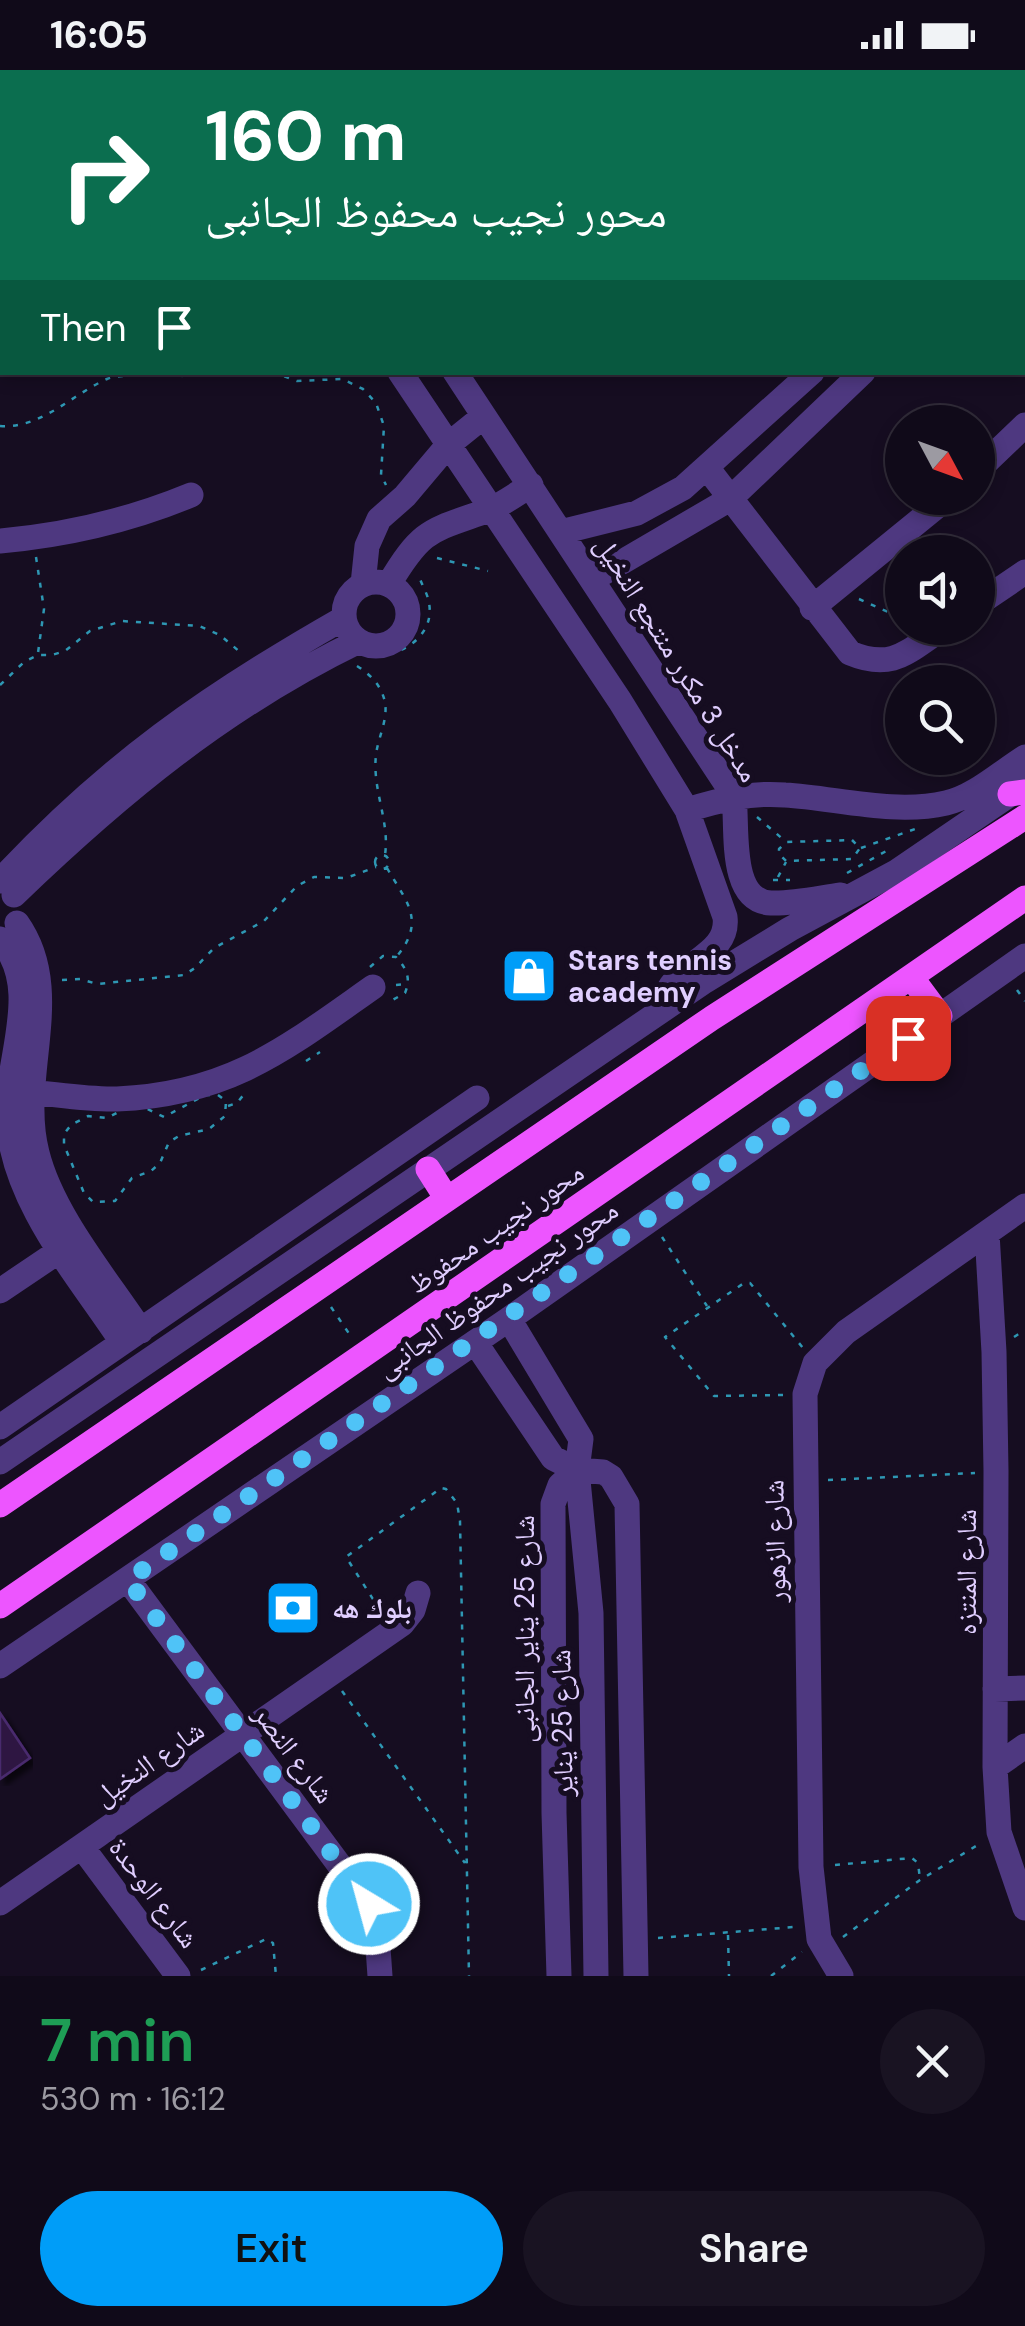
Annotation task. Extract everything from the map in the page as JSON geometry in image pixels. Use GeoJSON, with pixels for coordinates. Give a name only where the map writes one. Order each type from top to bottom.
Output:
{"type":"FeatureCollection","features":[{"type":"Feature","properties":{"kind":"main road","name":"محور نجيب محفوظ"},"geometry":{"type":"LineString","coordinates":[[0,1505],[712,1018],[1025,817]]}},
{"type":"Feature","properties":{"kind":"main road","name":"محور نجيب محفوظ"},"geometry":{"type":"LineString","coordinates":[[0,1606],[1025,898]]}},
{"type":"Feature","properties":{"kind":"main road"},"geometry":{"type":"LineString","coordinates":[[911,977],[940,1016]]}},
{"type":"Feature","properties":{"kind":"main road"},"geometry":{"type":"LineString","coordinates":[[428,1169],[446,1200]]}},
{"type":"Feature","properties":{"kind":"street"},"geometry":{"type":"LineString","coordinates":[[402,375],[620,701],[687,810],[724,917],[725,932],[720,943],[674,982],[658,1014]]}},
{"type":"Feature","properties":{"kind":"street","name":"مدخل 3 مكرر منتجع النخيل"},"geometry":{"type":"LineString","coordinates":[[457,375],[734,796],[741,881]]}},
{"type":"Feature","properties":{"kind":"street"},"geometry":{"type":"LineString","coordinates":[[561,532],[638,513],[684,488],[809,375]]}},
{"type":"Feature","properties":{"kind":"street"},"geometry":{"type":"LineString","coordinates":[[593,579],[730,499],[860,375]]}},
{"type":"Feature","properties":{"kind":"street"},"geometry":{"type":"LineString","coordinates":[[5,887],[159,764],[274,686],[349,648],[382,646],[401,634],[408,612],[399,591],[376,584],[364,563],[373,531],[390,506],[404,496],[448,444],[484,416]]}},
{"type":"Feature","properties":{"kind":"street"},"geometry":{"type":"LineString","coordinates":[[995,453],[1025,424]]}},
{"type":"Feature","properties":{"kind":"street"},"geometry":{"type":"LineString","coordinates":[[708,469],[850,653],[867,660],[896,660],[918,645]]}},
{"type":"Feature","properties":{"kind":"street"},"geometry":{"type":"LineString","coordinates":[[349,648],[344,618],[348,598],[376,584],[427,533],[471,513],[490,510],[531,485]]}},
{"type":"Feature","properties":{"kind":"street"},"geometry":{"type":"LineString","coordinates":[[0,541],[115,524],[191,495]]}},
{"type":"Feature","properties":{"kind":"street"},"geometry":{"type":"LineString","coordinates":[[812,608],[927,515]]}},
{"type":"Feature","properties":{"kind":"street"},"geometry":{"type":"LineString","coordinates":[[995,592],[1025,572]]}},
{"type":"Feature","properties":{"kind":"street"},"geometry":{"type":"LineString","coordinates":[[5,887],[105,777],[164,730],[250,672],[344,618]]}},
{"type":"Feature","properties":{"kind":"street"},"geometry":{"type":"LineString","coordinates":[[687,810],[734,796],[781,794],[900,806],[947,803],[965,796],[1025,757]]}},
{"type":"Feature","properties":{"kind":"street"},"geometry":{"type":"LineString","coordinates":[[0,1462],[747,954],[861,893],[1020,790]]}},
{"type":"Feature","properties":{"kind":"street"},"geometry":{"type":"LineString","coordinates":[[741,881],[754,900],[770,903],[861,893]]}},
{"type":"Feature","properties":{"kind":"street"},"geometry":{"type":"LineString","coordinates":[[5,887],[18,904],[5,933],[22,997],[19,1091]]}},
{"type":"Feature","properties":{"kind":"street"},"geometry":{"type":"LineString","coordinates":[[5,933],[34,951],[41,981],[19,1091],[8,1118],[17,1158],[132,1336]]}},
{"type":"Feature","properties":{"kind":"street","name":"محور نجيب محفوظ الجانبى"},"geometry":{"type":"LineString","coordinates":[[0,1666],[509,1319],[1025,956]]}},
{"type":"Feature","properties":{"kind":"street"},"geometry":{"type":"LineString","coordinates":[[19,1091],[116,1099],[227,1080],[274,1056],[373,987]]}},
{"type":"Feature","properties":{"kind":"street"},"geometry":{"type":"LineString","coordinates":[[0,1427],[477,1098]]}},
{"type":"Feature","properties":{"kind":"street","name":"شارع الزهور"},"geometry":{"type":"LineString","coordinates":[[820,1938],[811,1867],[805,1394],[815,1363],[846,1332],[1025,1206]]}},
{"type":"Feature","properties":{"kind":"street","name":"شارع المنتزه"},"geometry":{"type":"LineString","coordinates":[[987,1233],[996,1471],[995,1767],[999,1832],[1025,1908]]}},
{"type":"Feature","properties":{"kind":"street"},"geometry":{"type":"LineString","coordinates":[[0,1291],[70,1244]]}},
{"type":"Feature","properties":{"kind":"street","name":"شارع 25 يناير"},"geometry":{"type":"LineString","coordinates":[[509,1319],[576,1429],[582,1450],[577,1470],[591,1613],[596,1976]]}},
{"type":"Feature","properties":{"kind":"street"},"geometry":{"type":"LineString","coordinates":[[475,1342],[554,1458],[577,1470],[602,1472],[611,1477],[627,1504],[636,1976]]}},
{"type":"Feature","properties":{"kind":"street","name":"شارع 25 يناير الجانبى"},"geometry":{"type":"LineString","coordinates":[[558,1976],[553,1504],[560,1485],[577,1470]]}},
{"type":"Feature","properties":{"kind":"street","name":"شارع النصر"},"geometry":{"type":"LineString","coordinates":[[128,1580],[369,1904],[376,1920],[380,1976]]}},
{"type":"Feature","properties":{"kind":"street","name":"شارع النخيل"},"geometry":{"type":"LineString","coordinates":[[0,1903],[393,1629],[412,1610],[418,1592]]}},
{"type":"Feature","properties":{"kind":"street"},"geometry":{"type":"LineString","coordinates":[[995,1689],[1025,1688]]}},
{"type":"Feature","properties":{"kind":"street"},"geometry":{"type":"LineString","coordinates":[[995,1767],[1025,1746]]}},
{"type":"Feature","properties":{"kind":"street"},"geometry":{"type":"LineString","coordinates":[[554,1813],[594,1812]]}},
{"type":"Feature","properties":{"kind":"street","name":"شارع الوحدة"},"geometry":{"type":"LineString","coordinates":[[82,1847],[178,1976]]}},
{"type":"Feature","properties":{"kind":"street"},"geometry":{"type":"LineString","coordinates":[[820,1938],[841,1976]]}},
{"type":"Feature","properties":{"kind":"street"},"geometry":{"type":"LineString","coordinates":[[558,1946],[596,1944]]}},
{"type":"Feature","properties":{"kind":"path"},"geometry":{"type":"LineString","coordinates":[[0,426],[18,427],[111,377],[138,375]]}},
{"type":"Feature","properties":{"kind":"path"},"geometry":{"type":"LineString","coordinates":[[280,375],[297,381],[342,379],[363,389],[376,404],[384,426],[381,475],[388,487],[404,496]]}},
{"type":"Feature","properties":{"kind":"path"},"geometry":{"type":"LineString","coordinates":[[427,533],[432,541],[426,555],[488,570]]}},
{"type":"Feature","properties":{"kind":"path"},"geometry":{"type":"LineString","coordinates":[[33,538],[44,609],[38,655]]}},
{"type":"Feature","properties":{"kind":"path"},"geometry":{"type":"LineString","coordinates":[[384,855],[388,835],[376,752],[386,714],[384,702],[374,680],[350,662],[349,648],[384,656],[415,642],[428,622],[430,610],[420,578]]}},
{"type":"Feature","properties":{"kind":"path"},"geometry":{"type":"LineString","coordinates":[[838,589],[885,611]]}},
{"type":"Feature","properties":{"kind":"path"},"geometry":{"type":"LineString","coordinates":[[0,685],[11,672],[38,655],[65,651],[90,631],[122,621],[210,629],[239,650],[250,672]]}},
{"type":"Feature","properties":{"kind":"path"},"geometry":{"type":"LineString","coordinates":[[936,775],[947,803]]}},
{"type":"Feature","properties":{"kind":"path"},"geometry":{"type":"LineString","coordinates":[[734,796],[786,842],[852,840],[860,848]]}},
{"type":"Feature","properties":{"kind":"path"},"geometry":{"type":"LineString","coordinates":[[786,842],[779,849],[786,861],[852,858],[860,848],[916,828]]}},
{"type":"Feature","properties":{"kind":"path"},"geometry":{"type":"LineString","coordinates":[[834,880],[902,842]]}},
{"type":"Feature","properties":{"kind":"path"},"geometry":{"type":"LineString","coordinates":[[376,867],[378,857],[384,855]]}},
{"type":"Feature","properties":{"kind":"path"},"geometry":{"type":"LineString","coordinates":[[384,855],[390,861],[387,868]]}},
{"type":"Feature","properties":{"kind":"path"},"geometry":{"type":"LineString","coordinates":[[777,880],[786,861]]}},
{"type":"Feature","properties":{"kind":"path"},"geometry":{"type":"LineString","coordinates":[[41,981],[80,979],[97,984],[184,975],[214,948],[254,930],[297,886],[314,877],[346,878],[376,867],[387,868]]}},
{"type":"Feature","properties":{"kind":"path"},"geometry":{"type":"LineString","coordinates":[[387,868],[405,894],[412,916],[409,938],[396,957]]}},
{"type":"Feature","properties":{"kind":"path"},"geometry":{"type":"LineString","coordinates":[[741,881],[796,880]]}},
{"type":"Feature","properties":{"kind":"path"},"geometry":{"type":"LineString","coordinates":[[218,1095],[228,1106],[221,1120],[208,1129],[168,1142],[160,1163],[152,1171],[132,1178],[114,1202],[104,1204],[94,1202],[84,1192],[64,1144],[64,1134],[79,1119],[107,1118],[130,1106],[139,1105],[164,1117],[193,1099],[218,1095]]}},
{"type":"Feature","properties":{"kind":"path"},"geometry":{"type":"LineString","coordinates":[[650,1219],[708,1307]]}},
{"type":"Feature","properties":{"kind":"path"},"geometry":{"type":"LineString","coordinates":[[805,1394],[720,1397],[710,1393],[665,1338],[744,1283],[750,1283],[815,1363]]}},
{"type":"Feature","properties":{"kind":"path"},"geometry":{"type":"LineString","coordinates":[[317,1288],[364,1355]]}},
{"type":"Feature","properties":{"kind":"path"},"geometry":{"type":"LineString","coordinates":[[804,1482],[996,1471]]}},
{"type":"Feature","properties":{"kind":"path"},"geometry":{"type":"LineString","coordinates":[[393,1629],[346,1557],[446,1488],[457,1504],[460,1521],[469,1976]]}},
{"type":"Feature","properties":{"kind":"path"},"geometry":{"type":"LineString","coordinates":[[329,1673],[467,1866]]}},
{"type":"Feature","properties":{"kind":"path"},"geometry":{"type":"LineString","coordinates":[[770,1976],[820,1938],[999,1832]]}},
{"type":"Feature","properties":{"kind":"path"},"geometry":{"type":"LineString","coordinates":[[811,1867],[912,1858],[918,1863],[920,1880]]}},
{"type":"Feature","properties":{"kind":"path"},"geometry":{"type":"LineString","coordinates":[[728,1934],[729,1976]]}},
{"type":"Feature","properties":{"kind":"path"},"geometry":{"type":"LineString","coordinates":[[635,1939],[728,1934],[820,1938]]}},
{"type":"Feature","properties":{"kind":"path"},"geometry":{"type":"LineString","coordinates":[[190,1976],[266,1938],[273,1943],[276,1976]]}},
{"type":"Feature","properties":{"kind":"building"},"geometry":{"type":"Polygon","coordinates":[[[0,1713],[30,1758],[0,1779],[0,1713]]]}},
{"type":"Feature","properties":{"kind":"place","name":"Stars tennis academy"},"geometry":{"type":"Point","coordinates":[529,976]}},
{"type":"Feature","properties":{"kind":"place","name":"بلوك هه"},"geometry":{"type":"Point","coordinates":[293,1608]}},
{"type":"Feature","properties":{"kind":"route"},"geometry":{"type":"LineString","coordinates":[[369,1904],[128,1580],[509,1319],[908,1038]]}}]}
